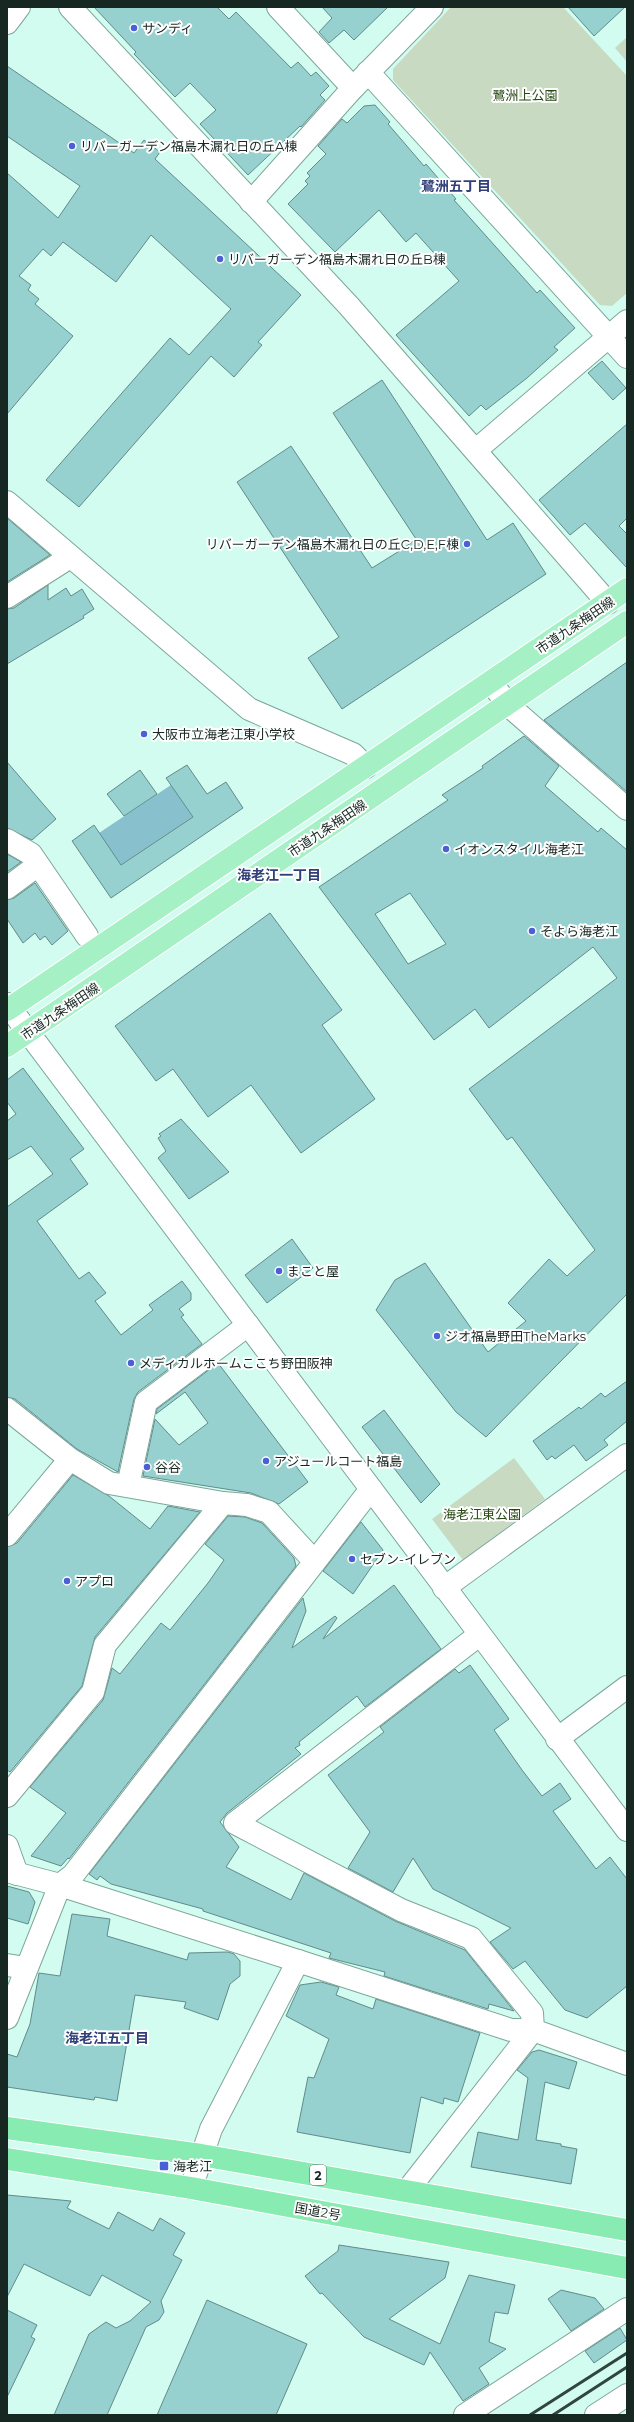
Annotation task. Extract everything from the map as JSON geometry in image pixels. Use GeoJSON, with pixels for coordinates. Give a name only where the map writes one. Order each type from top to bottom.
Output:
{"type":"FeatureCollection","features":[{"type":"Feature","properties":{"kind":"highway","name":"2"},"geometry":{"type":"LineString","coordinates":[[7,2128],[201,2155],[627,2230]]}},
{"type":"Feature","properties":{"kind":"highway","name":"国道2号"},"geometry":{"type":"LineString","coordinates":[[7,2159],[191,2188],[627,2268]]}},
{"type":"Feature","properties":{"kind":"main road","name":"市道九条梅田線"},"geometry":{"type":"LineString","coordinates":[[8,1007],[366,767],[627,589]]}},
{"type":"Feature","properties":{"kind":"main road","name":"市道九条梅田線"},"geometry":{"type":"LineString","coordinates":[[7,1046],[508,705],[627,622]]}},
{"type":"Feature","properties":{"kind":"street"},"geometry":{"type":"LineString","coordinates":[[7,23],[19,7]]}},
{"type":"Feature","properties":{"kind":"street"},"geometry":{"type":"LineString","coordinates":[[70,7],[349,306],[608,603]]}},
{"type":"Feature","properties":{"kind":"street"},"geometry":{"type":"LineString","coordinates":[[278,7],[360,80],[627,357]]}},
{"type":"Feature","properties":{"kind":"street"},"geometry":{"type":"LineString","coordinates":[[251,202],[360,80],[432,7]]}},
{"type":"Feature","properties":{"kind":"street"},"geometry":{"type":"LineString","coordinates":[[476,450],[627,321]]}},
{"type":"Feature","properties":{"kind":"street"},"geometry":{"type":"LineString","coordinates":[[7,502],[249,709],[353,754],[366,767]]}},
{"type":"Feature","properties":{"kind":"street"},"geometry":{"type":"LineString","coordinates":[[7,597],[70,557]]}},
{"type":"Feature","properties":{"kind":"street"},"geometry":{"type":"LineString","coordinates":[[491,682],[508,705],[627,809]]}},
{"type":"Feature","properties":{"kind":"street"},"geometry":{"type":"LineString","coordinates":[[7,840],[31,854],[87,936]]}},
{"type":"Feature","properties":{"kind":"street"},"geometry":{"type":"LineString","coordinates":[[7,888],[38,865]]}},
{"type":"Feature","properties":{"kind":"street"},"geometry":{"type":"LineString","coordinates":[[8,1007],[557,1739],[627,1830]]}},
{"type":"Feature","properties":{"kind":"street"},"geometry":{"type":"LineString","coordinates":[[128,1486],[146,1402],[248,1325]]}},
{"type":"Feature","properties":{"kind":"street"},"geometry":{"type":"LineString","coordinates":[[7,1409],[70,1459],[109,1483],[223,1503],[247,1505],[269,1512],[314,1561]]}},
{"type":"Feature","properties":{"kind":"street"},"geometry":{"type":"LineString","coordinates":[[444,1588],[627,1455]]}},
{"type":"Feature","properties":{"kind":"street"},"geometry":{"type":"LineString","coordinates":[[7,1535],[70,1459]]}},
{"type":"Feature","properties":{"kind":"street"},"geometry":{"type":"LineString","coordinates":[[7,2018],[17,1966],[60,1885],[77,1868],[371,1489]]}},
{"type":"Feature","properties":{"kind":"street"},"geometry":{"type":"LineString","coordinates":[[7,1796],[93,1692],[105,1645],[223,1503]]}},
{"type":"Feature","properties":{"kind":"street"},"geometry":{"type":"LineString","coordinates":[[407,2191],[533,2030],[532,2013],[471,1938],[401,1910],[235,1823],[479,1635]]}},
{"type":"Feature","properties":{"kind":"street"},"geometry":{"type":"LineString","coordinates":[[557,1739],[627,1687]]}},
{"type":"Feature","properties":{"kind":"street"},"geometry":{"type":"LineString","coordinates":[[7,1846],[12,1872],[60,1885],[511,2030],[533,2030],[627,2064]]}},
{"type":"Feature","properties":{"kind":"street"},"geometry":{"type":"LineString","coordinates":[[191,2188],[211,2129],[298,1961]]}},
{"type":"Feature","properties":{"kind":"street"},"geometry":{"type":"LineString","coordinates":[[464,2415],[627,2310]]}},
{"type":"Feature","properties":{"kind":"street"},"geometry":{"type":"LineString","coordinates":[[596,2415],[627,2395]]}},
{"type":"Feature","properties":{"kind":"green space","name":"鷺洲上公園"},"geometry":{"type":"Polygon","coordinates":[[[451,7],[563,7],[627,76],[627,293],[612,306],[600,305],[393,80],[393,69],[451,7]]]}},
{"type":"Feature","properties":{"kind":"green space"},"geometry":{"type":"Polygon","coordinates":[[[627,37],[627,62],[615,48],[627,37]]]}},
{"type":"Feature","properties":{"kind":"green space","name":"海老江東公園"},"geometry":{"type":"Polygon","coordinates":[[[514,1458],[545,1499],[463,1560],[432,1519],[514,1458]]]}},
{"type":"Feature","properties":{"kind":"water"},"geometry":{"type":"Polygon","coordinates":[[[171,785],[193,817],[121,865],[99,833],[171,785]]]}},
{"type":"Feature","properties":{"kind":"building"},"geometry":{"type":"Polygon","coordinates":[[[94,7],[217,7],[229,19],[236,12],[291,68],[298,62],[311,76],[316,72],[329,86],[320,95],[325,100],[301,127],[300,126],[248,175],[200,124],[216,110],[190,83],[175,97],[134,54],[136,52],[94,7]]]}},
{"type":"Feature","properties":{"kind":"building"},"geometry":{"type":"Polygon","coordinates":[[[322,7],[388,7],[354,40],[344,30],[329,43],[319,32],[332,18],[322,7]]]}},
{"type":"Feature","properties":{"kind":"building"},"geometry":{"type":"Polygon","coordinates":[[[568,7],[625,7],[594,36],[568,7]]]}},
{"type":"Feature","properties":{"kind":"building"},"geometry":{"type":"Polygon","coordinates":[[[7,66],[134,153],[144,140],[160,152],[155,159],[301,295],[258,342],[262,345],[234,377],[211,356],[79,507],[46,480],[170,338],[189,355],[231,309],[151,235],[116,282],[63,242],[51,256],[43,249],[19,276],[31,285],[28,290],[39,299],[35,304],[73,336],[7,414],[7,173],[58,218],[80,186],[7,136],[7,66]]]}},
{"type":"Feature","properties":{"kind":"building"},"geometry":{"type":"Polygon","coordinates":[[[375,105],[390,122],[388,124],[424,166],[426,164],[456,199],[454,200],[537,293],[540,290],[575,328],[554,347],[558,350],[527,378],[486,410],[481,405],[469,416],[396,335],[459,281],[416,233],[406,242],[379,210],[335,252],[288,204],[308,184],[305,181],[310,176],[307,173],[326,154],[318,146],[342,119],[347,123],[364,106],[375,105]]]}},
{"type":"Feature","properties":{"kind":"building"},"geometry":{"type":"Polygon","coordinates":[[[602,361],[626,388],[613,400],[588,373],[602,361]]]}},
{"type":"Feature","properties":{"kind":"building","name":"リバーガーデン福島木漏れ日の丘C,D,E,F棟"},"geometry":{"type":"Polygon","coordinates":[[[382,380],[487,540],[513,523],[546,574],[342,709],[308,658],[339,637],[237,482],[291,446],[372,568],[401,550],[416,539],[333,413],[382,380]]]}},
{"type":"Feature","properties":{"kind":"building"},"geometry":{"type":"Polygon","coordinates":[[[627,424],[627,518],[619,526],[627,534],[627,568],[585,523],[570,535],[539,500],[627,424]]]}},
{"type":"Feature","properties":{"kind":"building"},"geometry":{"type":"Polygon","coordinates":[[[7,518],[50,555],[7,582],[7,518]]]}},
{"type":"Feature","properties":{"kind":"building"},"geometry":{"type":"Polygon","coordinates":[[[48,585],[48,600],[66,588],[71,596],[82,589],[94,609],[83,616],[84,618],[7,664],[7,609],[14,608],[48,585]]]}},
{"type":"Feature","properties":{"kind":"building"},"geometry":{"type":"Polygon","coordinates":[[[627,662],[627,792],[544,720],[627,662]]]}},
{"type":"Feature","properties":{"kind":"building"},"geometry":{"type":"Polygon","coordinates":[[[524,736],[559,766],[545,786],[598,832],[601,828],[627,850],[627,1294],[486,1437],[456,1412],[376,1310],[395,1280],[425,1263],[488,1352],[526,1321],[508,1303],[549,1259],[567,1276],[595,1250],[512,1137],[507,1140],[469,1089],[617,978],[593,947],[489,1028],[475,1009],[434,1040],[319,887],[448,800],[442,795],[483,768],[482,766],[524,736]],[[410,893],[375,914],[408,964],[446,944],[410,893]]]}},
{"type":"Feature","properties":{"kind":"building"},"geometry":{"type":"Polygon","coordinates":[[[7,762],[56,819],[32,840],[7,828],[7,762]]]}},
{"type":"Feature","properties":{"kind":"building"},"geometry":{"type":"Polygon","coordinates":[[[187,765],[207,794],[226,782],[243,808],[111,898],[72,841],[94,825],[121,865],[193,817],[166,778],[187,765]]]}},
{"type":"Feature","properties":{"kind":"building"},"geometry":{"type":"Polygon","coordinates":[[[140,770],[157,794],[124,816],[107,794],[140,770]]]}},
{"type":"Feature","properties":{"kind":"building"},"geometry":{"type":"Polygon","coordinates":[[[7,854],[21,862],[7,872],[7,854]]]}},
{"type":"Feature","properties":{"kind":"building"},"geometry":{"type":"Polygon","coordinates":[[[35,883],[68,931],[52,945],[45,936],[40,940],[35,933],[23,943],[7,919],[7,900],[14,898],[35,883]]]}},
{"type":"Feature","properties":{"kind":"building"},"geometry":{"type":"Polygon","coordinates":[[[270,913],[342,1010],[322,1025],[375,1099],[301,1153],[251,1085],[208,1117],[173,1069],[156,1081],[115,1026],[270,913]]]}},
{"type":"Feature","properties":{"kind":"building"},"geometry":{"type":"Polygon","coordinates":[[[23,1068],[84,1149],[70,1159],[88,1184],[37,1221],[79,1279],[89,1272],[106,1293],[95,1301],[121,1335],[153,1310],[149,1305],[182,1281],[191,1293],[191,1300],[179,1309],[184,1315],[181,1317],[202,1344],[138,1392],[134,1399],[118,1472],[77,1449],[15,1399],[7,1397],[7,1207],[53,1174],[31,1146],[7,1160],[7,1121],[16,1114],[7,1102],[7,1080],[23,1068]]]}},
{"type":"Feature","properties":{"kind":"building"},"geometry":{"type":"Polygon","coordinates":[[[181,1119],[229,1172],[189,1199],[158,1158],[166,1151],[158,1138],[161,1136],[159,1134],[181,1119]]]}},
{"type":"Feature","properties":{"kind":"building","name":"まこと屋"},"geometry":{"type":"Polygon","coordinates":[[[292,1239],[313,1268],[267,1303],[245,1275],[292,1239]]]}},
{"type":"Feature","properties":{"kind":"building"},"geometry":{"type":"Polygon","coordinates":[[[218,1363],[308,1482],[279,1504],[251,1493],[143,1476],[155,1419],[179,1445],[208,1423],[185,1392],[156,1414],[157,1409],[218,1363]]]}},
{"type":"Feature","properties":{"kind":"building"},"geometry":{"type":"Polygon","coordinates":[[[627,1381],[627,1421],[604,1440],[608,1445],[586,1461],[574,1445],[555,1459],[552,1456],[547,1460],[533,1441],[579,1407],[581,1409],[601,1393],[605,1397],[627,1381]]]}},
{"type":"Feature","properties":{"kind":"building"},"geometry":{"type":"Polygon","coordinates":[[[384,1410],[440,1484],[421,1503],[362,1427],[384,1410]]]}},
{"type":"Feature","properties":{"kind":"building"},"geometry":{"type":"Polygon","coordinates":[[[73,1475],[109,1496],[150,1529],[168,1506],[200,1512],[95,1637],[82,1686],[10,1772],[7,1770],[7,1547],[17,1543],[73,1475]]]}},
{"type":"Feature","properties":{"kind":"building"},"geometry":{"type":"Polygon","coordinates":[[[228,1516],[245,1517],[262,1523],[294,1558],[296,1566],[69,1859],[68,1858],[61,1866],[31,1856],[66,1813],[30,1787],[103,1700],[112,1668],[120,1674],[161,1623],[170,1630],[208,1583],[224,1560],[205,1544],[228,1516]]]}},
{"type":"Feature","properties":{"kind":"building","name":"セブン-イレブン"},"geometry":{"type":"Polygon","coordinates":[[[361,1522],[383,1550],[353,1594],[323,1571],[361,1522]]]}},
{"type":"Feature","properties":{"kind":"building"},"geometry":{"type":"Polygon","coordinates":[[[394,1585],[441,1649],[365,1707],[357,1696],[299,1742],[300,1745],[295,1748],[301,1754],[227,1813],[220,1822],[239,1847],[226,1867],[291,1900],[304,1873],[395,1921],[465,1950],[514,2011],[489,2004],[488,2009],[384,1976],[385,1972],[329,1958],[331,1953],[203,1911],[203,1909],[111,1884],[100,1876],[97,1880],[89,1874],[303,1598],[306,1611],[292,1648],[335,1616],[337,1618],[323,1639],[394,1585]]]}},
{"type":"Feature","properties":{"kind":"building"},"geometry":{"type":"Polygon","coordinates":[[[470,1665],[509,1719],[494,1730],[522,1770],[542,1796],[560,1783],[571,1799],[553,1811],[596,1869],[610,1857],[627,1879],[627,1986],[587,2018],[565,2010],[525,1961],[513,1969],[490,1942],[511,1928],[433,1889],[413,1858],[393,1892],[348,1868],[370,1832],[328,1775],[384,1732],[380,1727],[455,1669],[459,1673],[470,1665]]]}},
{"type":"Feature","properties":{"kind":"building"},"geometry":{"type":"Polygon","coordinates":[[[7,1886],[29,1892],[35,1902],[28,1924],[7,1918],[7,1886]]]}},
{"type":"Feature","properties":{"kind":"building"},"geometry":{"type":"Polygon","coordinates":[[[72,1914],[110,1919],[107,1936],[187,1960],[189,1953],[228,1952],[234,1954],[240,1961],[240,1976],[230,1984],[218,2020],[184,2008],[186,2002],[135,1995],[117,2101],[95,2097],[94,2100],[7,2087],[7,2054],[17,2057],[30,2024],[39,1973],[60,1976],[72,1914]]]}},
{"type":"Feature","properties":{"kind":"building"},"geometry":{"type":"Polygon","coordinates":[[[321,1982],[339,1987],[336,1995],[373,2009],[376,1999],[480,2033],[458,2102],[444,2098],[443,2104],[421,2097],[410,2153],[297,2132],[308,2077],[314,2078],[329,2039],[286,2016],[300,1985],[321,1982]]]}},
{"type":"Feature","properties":{"kind":"building"},"geometry":{"type":"Polygon","coordinates":[[[539,2050],[577,2062],[569,2089],[545,2082],[536,2140],[561,2144],[561,2146],[577,2149],[571,2184],[471,2167],[478,2132],[518,2140],[528,2078],[517,2070],[532,2052],[539,2050]]]}},
{"type":"Feature","properties":{"kind":"building"},"geometry":{"type":"Polygon","coordinates":[[[7,2195],[71,2201],[67,2208],[109,2229],[118,2212],[153,2231],[160,2218],[185,2233],[173,2255],[182,2260],[161,2301],[164,2312],[159,2320],[146,2327],[107,2415],[54,2415],[89,2334],[106,2322],[116,2328],[130,2321],[151,2302],[102,2275],[90,2296],[24,2264],[7,2297],[7,2195]]]}},
{"type":"Feature","properties":{"kind":"building"},"geometry":{"type":"Polygon","coordinates":[[[339,2245],[449,2262],[445,2278],[389,2319],[440,2344],[469,2275],[515,2285],[508,2314],[495,2312],[489,2342],[506,2349],[479,2368],[489,2384],[463,2401],[430,2352],[424,2365],[364,2337],[322,2293],[320,2294],[305,2276],[338,2251],[339,2245]]]}},
{"type":"Feature","properties":{"kind":"building"},"geometry":{"type":"Polygon","coordinates":[[[561,2290],[595,2298],[604,2309],[571,2331],[548,2299],[561,2290]]]}},
{"type":"Feature","properties":{"kind":"building"},"geometry":{"type":"Polygon","coordinates":[[[207,2300],[307,2344],[276,2415],[157,2415],[207,2300]]]}},
{"type":"Feature","properties":{"kind":"building"},"geometry":{"type":"Polygon","coordinates":[[[7,2310],[37,2325],[31,2337],[35,2339],[7,2397],[7,2310]]]}},
{"type":"Feature","properties":{"kind":"building"},"geometry":{"type":"Polygon","coordinates":[[[620,2328],[627,2340],[594,2363],[585,2351],[620,2328]]]}},
{"type":"Feature","properties":{"kind":"railway"},"geometry":{"type":"LineString","coordinates":[[530,2415],[627,2353]]}},
{"type":"Feature","properties":{"kind":"railway"},"geometry":{"type":"LineString","coordinates":[[553,2415],[627,2367]]}},
{"type":"Feature","properties":{"kind":"place","name":"サンディ"},"geometry":{"type":"Point","coordinates":[134,28]}},
{"type":"Feature","properties":{"kind":"place","name":"リバーガーデン福島木漏れ日の丘A棟"},"geometry":{"type":"Point","coordinates":[72,146]}},
{"type":"Feature","properties":{"kind":"place","name":"リバーガーデン福島木漏れ日の丘B棟"},"geometry":{"type":"Point","coordinates":[220,259]}},
{"type":"Feature","properties":{"kind":"place","name":"リバーガーデン福島木漏れ日の丘C,D,E,F棟"},"geometry":{"type":"Point","coordinates":[467,544]}},
{"type":"Feature","properties":{"kind":"place","name":"大阪市立海老江東小学校"},"geometry":{"type":"Point","coordinates":[144,734]}},
{"type":"Feature","properties":{"kind":"place","name":"イオンスタイル海老江"},"geometry":{"type":"Point","coordinates":[446,849]}},
{"type":"Feature","properties":{"kind":"place","name":"そよら海老江"},"geometry":{"type":"Point","coordinates":[532,931]}},
{"type":"Feature","properties":{"kind":"place","name":"まこと屋"},"geometry":{"type":"Point","coordinates":[279,1271]}},
{"type":"Feature","properties":{"kind":"place","name":"ジオ福島野田TheMarks"},"geometry":{"type":"Point","coordinates":[437,1336]}},
{"type":"Feature","properties":{"kind":"place","name":"メディカルホームここち野田阪神"},"geometry":{"type":"Point","coordinates":[131,1363]}},
{"type":"Feature","properties":{"kind":"place","name":"アジュールコート福島"},"geometry":{"type":"Point","coordinates":[266,1461]}},
{"type":"Feature","properties":{"kind":"place","name":"谷谷"},"geometry":{"type":"Point","coordinates":[147,1467]}},
{"type":"Feature","properties":{"kind":"place","name":"セブン-イレブン"},"geometry":{"type":"Point","coordinates":[352,1559]}},
{"type":"Feature","properties":{"kind":"place","name":"アプロ"},"geometry":{"type":"Point","coordinates":[67,1581]}},
{"type":"Feature","properties":{"kind":"place","name":"海老江"},"geometry":{"type":"Point","coordinates":[164,2166]}},
{"type":"Feature","properties":{"kind":"district","name":"鷺洲五丁目"},"geometry":{"type":"Point","coordinates":[456,186]}},
{"type":"Feature","properties":{"kind":"district","name":"海老江一丁目"},"geometry":{"type":"Point","coordinates":[279,875]}},
{"type":"Feature","properties":{"kind":"district","name":"海老江五丁目"},"geometry":{"type":"Point","coordinates":[107,2038]}}]}
